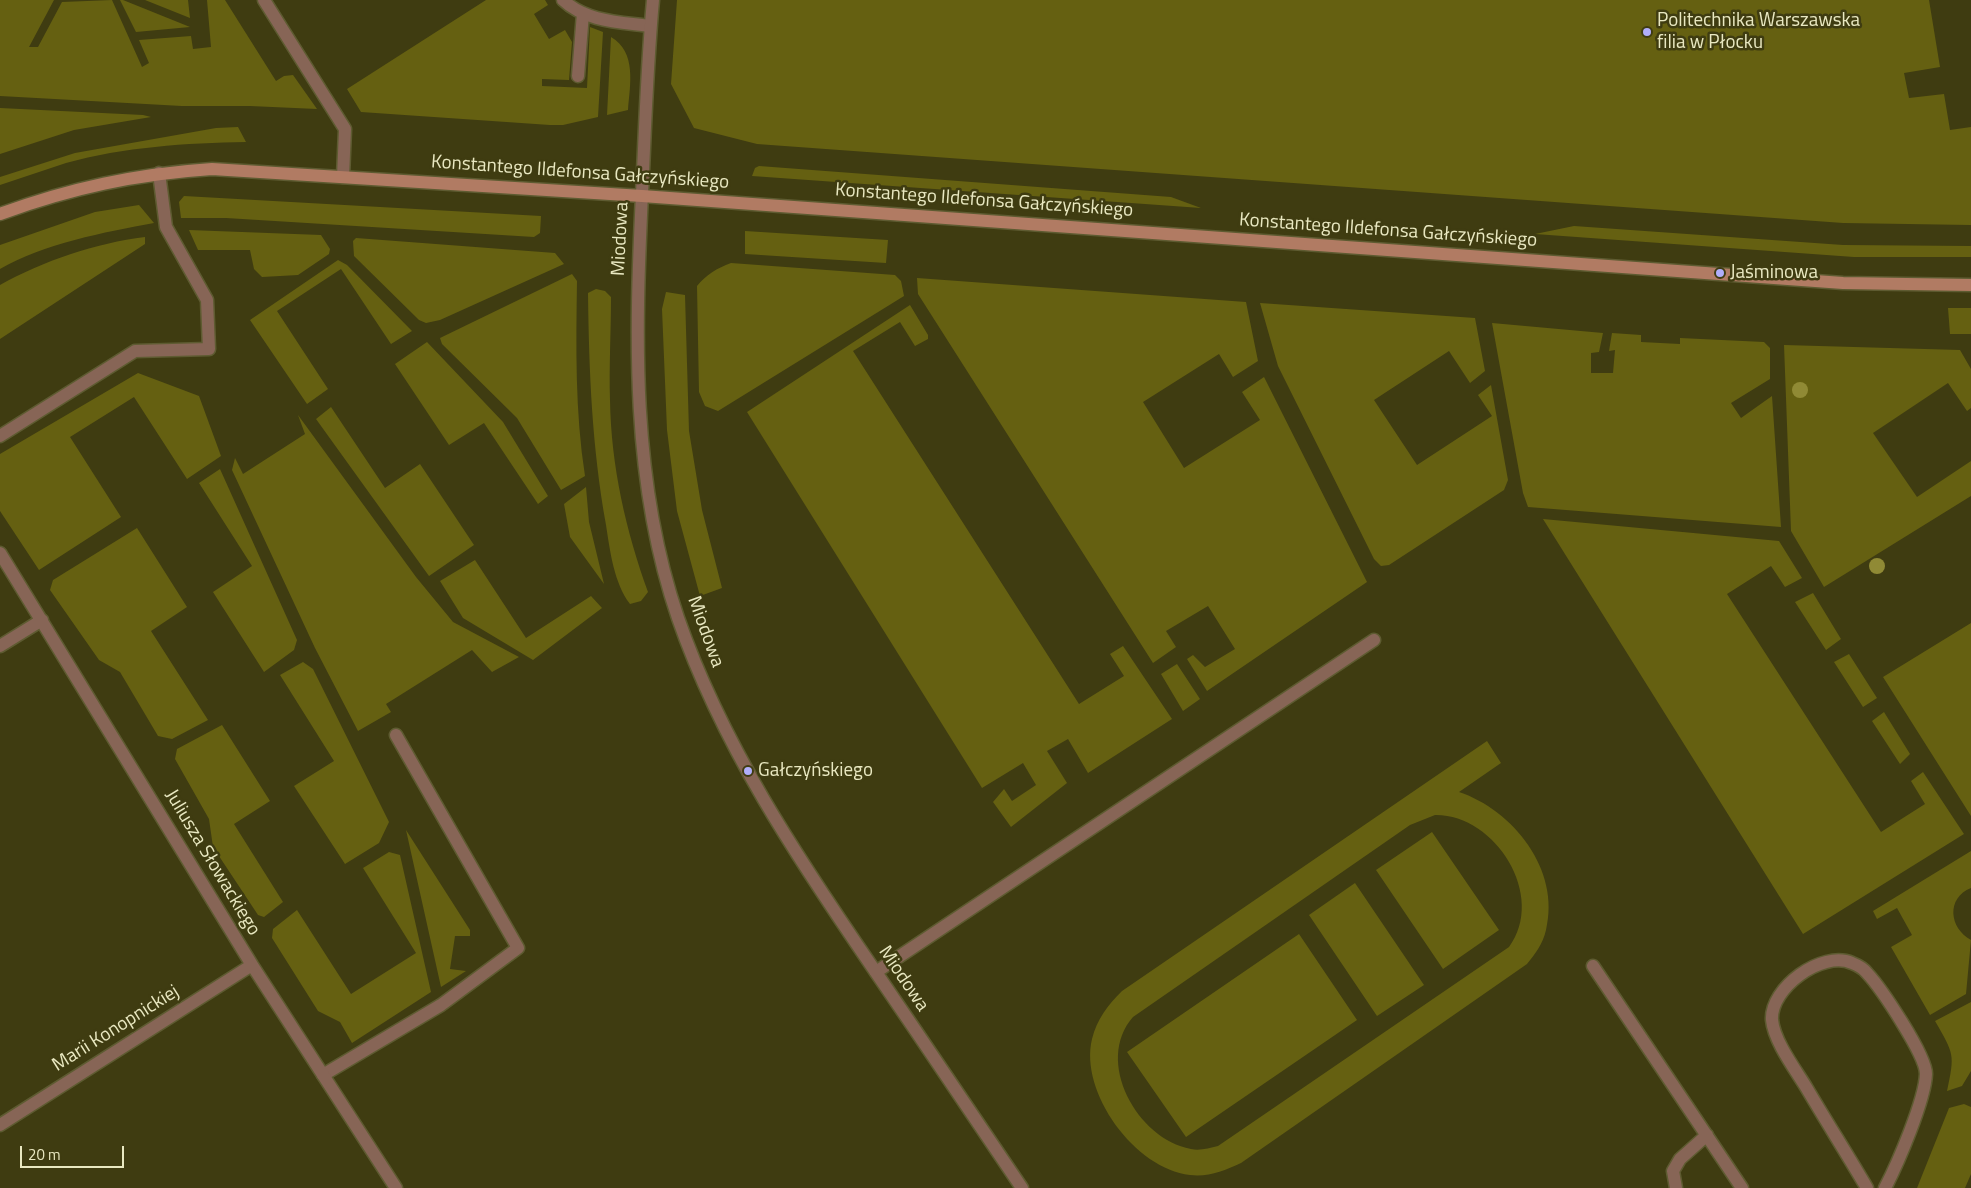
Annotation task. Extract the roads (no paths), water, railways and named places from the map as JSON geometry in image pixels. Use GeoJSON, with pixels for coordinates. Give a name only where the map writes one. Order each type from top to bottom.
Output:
{"type":"FeatureCollection","features":[{"type":"Feature","properties":{"kind":"street"},"geometry":{"type":"LineString","coordinates":[[264,0],[345,128],[343,177]]}},
{"type":"Feature","properties":{"kind":"street"},"geometry":{"type":"LineString","coordinates":[[563,0],[583,13],[598,19],[650,26]]}},
{"type":"Feature","properties":{"kind":"street","name":"Miodowa"},"geometry":{"type":"LineString","coordinates":[[653,0],[650,26],[637,309],[639,407],[651,511],[677,615],[698,671],[723,726],[800,860],[1022,1188]]}},
{"type":"Feature","properties":{"kind":"street"},"geometry":{"type":"LineString","coordinates":[[578,76],[583,13]]}},
{"type":"Feature","properties":{"kind":"street","name":"Konstantego Ildefonsa Gałczyńskiego"},"geometry":{"type":"LineString","coordinates":[[0,214],[100,182],[159,173],[212,169],[642,196],[1843,283],[1971,285]]}},
{"type":"Feature","properties":{"kind":"street"},"geometry":{"type":"LineString","coordinates":[[0,436],[135,351],[209,349],[206,300],[166,228],[159,173]]}},
{"type":"Feature","properties":{"kind":"street","name":"Juliusza Słowackiego"},"geometry":{"type":"LineString","coordinates":[[0,553],[252,965],[396,1188]]}},
{"type":"Feature","properties":{"kind":"street"},"geometry":{"type":"LineString","coordinates":[[0,646],[42,620]]}},
{"type":"Feature","properties":{"kind":"street"},"geometry":{"type":"LineString","coordinates":[[876,972],[1374,640]]}},
{"type":"Feature","properties":{"kind":"street"},"geometry":{"type":"LineString","coordinates":[[323,1075],[441,1006],[518,948],[396,735]]}},
{"type":"Feature","properties":{"kind":"street"},"geometry":{"type":"LineString","coordinates":[[1867,1188],[1782,1047],[1772,1020],[1774,1006],[1784,989],[1795,978],[1810,968],[1832,961],[1850,962],[1866,972],[1890,1005],[1921,1056],[1926,1073],[1922,1094],[1885,1188]]}},
{"type":"Feature","properties":{"kind":"street","name":"Marii Konopnickiej"},"geometry":{"type":"LineString","coordinates":[[0,1125],[252,965]]}},
{"type":"Feature","properties":{"kind":"street"},"geometry":{"type":"LineString","coordinates":[[1593,966],[1742,1188]]}},
{"type":"Feature","properties":{"kind":"street"},"geometry":{"type":"LineString","coordinates":[[1676,1188],[1673,1171],[1680,1159],[1707,1135]]}},
{"type":"Feature","properties":{"kind":"place","name":"Politechnika Warszawska filia w Płocku"},"geometry":{"type":"Point","coordinates":[1647,32]}},
{"type":"Feature","properties":{"kind":"place","name":"Jaśminowa"},"geometry":{"type":"Point","coordinates":[1720,273]}},
{"type":"Feature","properties":{"kind":"place","name":"Gałczyńskiego"},"geometry":{"type":"Point","coordinates":[748,771]}}]}
